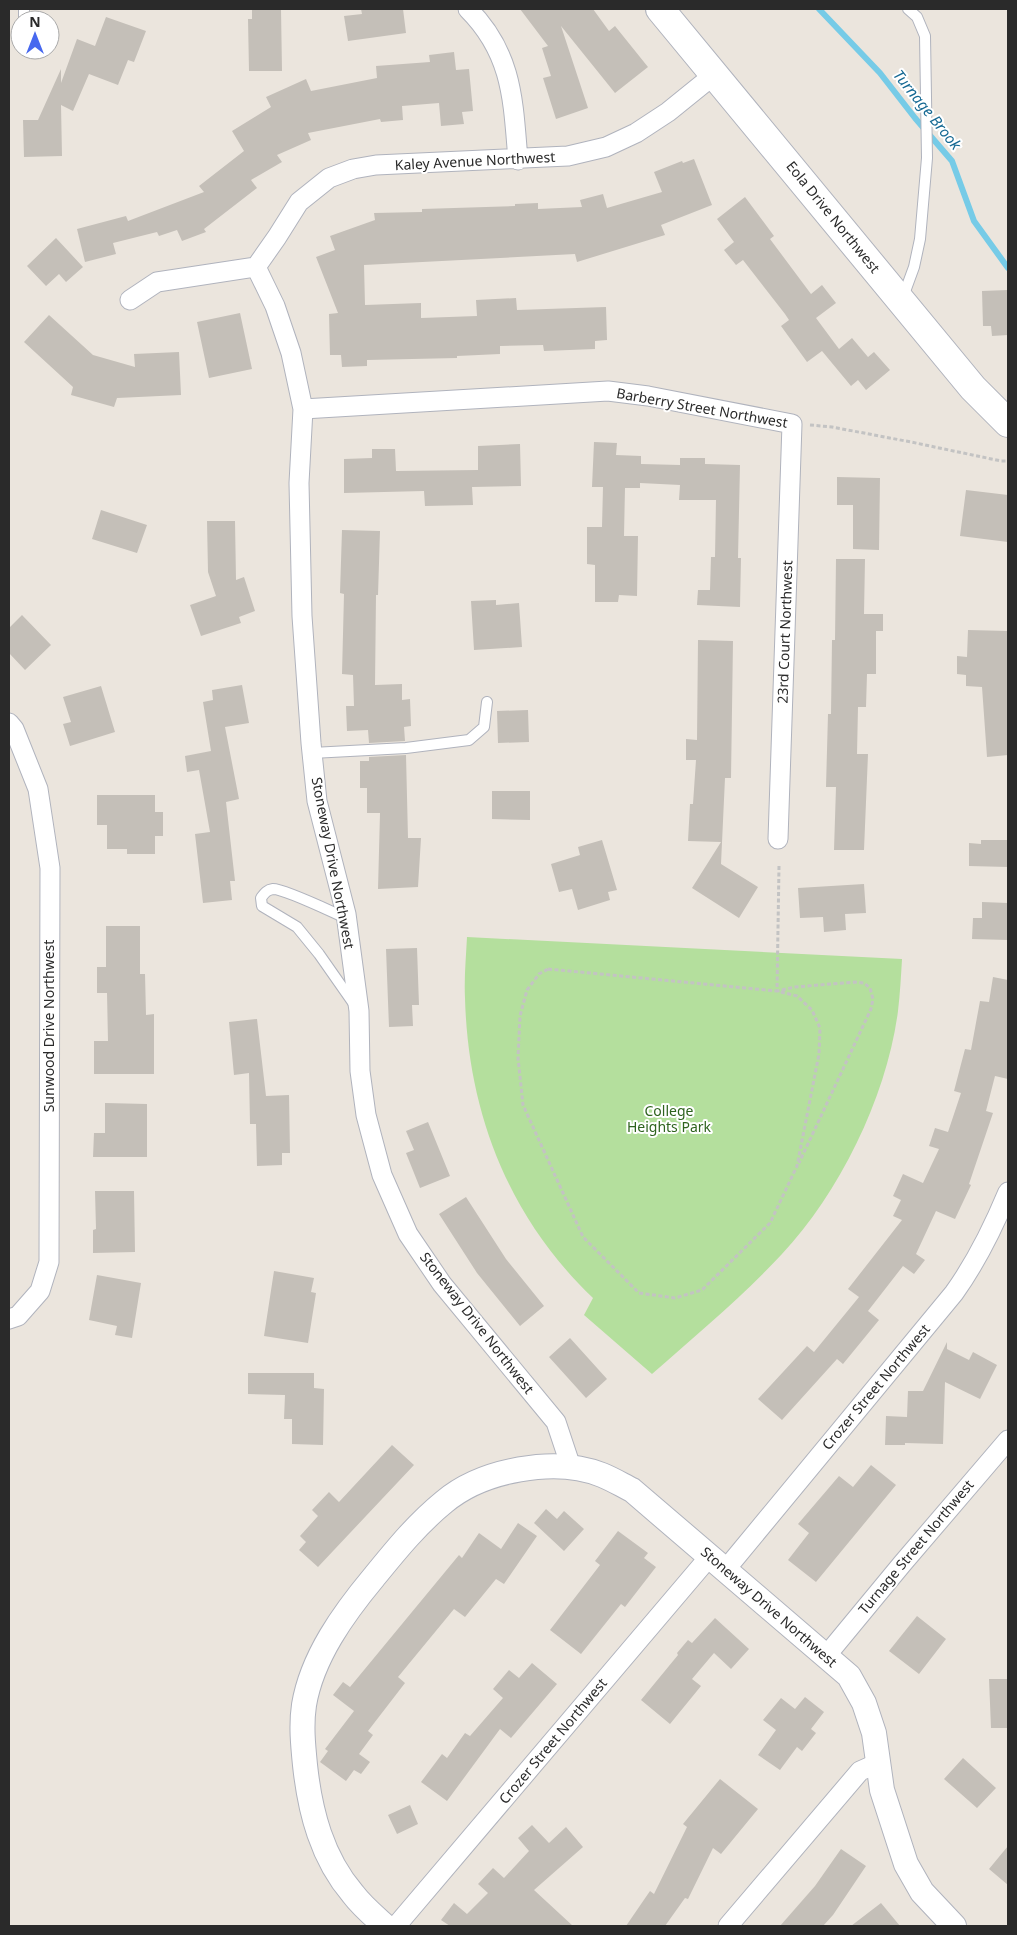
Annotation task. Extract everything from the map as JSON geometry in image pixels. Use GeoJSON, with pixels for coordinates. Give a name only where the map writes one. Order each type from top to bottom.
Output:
{"type":"FeatureCollection","features":[{"type":"Feature","properties":{"kind":"main road","name":"Eola Drive Northwest"},"geometry":{"type":"LineString","coordinates":[[660,9],[973,388],[1008,423]]}},
{"type":"Feature","properties":{"kind":"street"},"geometry":{"type":"LineString","coordinates":[[468,9],[492,39],[506,70],[512,96],[518,160]]}},
{"type":"Feature","properties":{"kind":"street","name":"Kaley Avenue Northwest"},"geometry":{"type":"LineString","coordinates":[[256,267],[278,237],[299,202],[329,178],[353,169],[376,165],[518,160],[568,156],[606,147],[636,133],[668,112],[715,74]]}},
{"type":"Feature","properties":{"kind":"street"},"geometry":{"type":"LineString","coordinates":[[130,300],[157,282],[256,267]]}},
{"type":"Feature","properties":{"kind":"street","name":"Stoneway Drive Northwest"},"geometry":{"type":"LineString","coordinates":[[256,267],[275,306],[291,353],[303,409],[299,483],[302,606],[312,753],[317,801],[346,918],[359,1012],[360,1071],[366,1115],[382,1175],[408,1234],[442,1284],[556,1422],[571,1467],[601,1474],[632,1490],[849,1676],[864,1703],[874,1733],[882,1790],[906,1864],[922,1892],[954,1926]]}},
{"type":"Feature","properties":{"kind":"street","name":"Barberry Street Northwest"},"geometry":{"type":"LineString","coordinates":[[303,409],[608,391],[648,396],[792,424]]}},
{"type":"Feature","properties":{"kind":"street","name":"23rd Court Northwest"},"geometry":{"type":"LineString","coordinates":[[778,839],[792,424]]}},
{"type":"Feature","properties":{"kind":"street","name":"Sunwood Drive Northwest"},"geometry":{"type":"LineString","coordinates":[[9,723],[14,730],[38,789],[50,868],[49,1262],[40,1291],[18,1316],[9,1319]]}},
{"type":"Feature","properties":{"kind":"street","name":"Crozer Street Northwest"},"geometry":{"type":"LineString","coordinates":[[396,1926],[718,1563],[954,1293],[975,1262],[992,1230],[1008,1192]]}},
{"type":"Feature","properties":{"kind":"street","name":"Turnage Street Northwest"},"geometry":{"type":"LineString","coordinates":[[826,1656],[1008,1440]]}},
{"type":"Feature","properties":{"kind":"street"},"geometry":{"type":"LineString","coordinates":[[385,1926],[353,1894],[330,1860],[316,1827],[308,1797],[302,1734],[304,1704],[310,1680],[324,1649],[357,1597],[416,1527],[446,1500],[475,1483],[495,1475],[514,1470],[541,1467],[571,1467]]}},
{"type":"Feature","properties":{"kind":"street"},"geometry":{"type":"LineString","coordinates":[[728,1926],[860,1771],[878,1763]]}},
{"type":"Feature","properties":{"kind":"lane"},"geometry":{"type":"LineString","coordinates":[[901,301],[914,267],[920,240],[927,158],[925,36],[917,17],[908,9]]}},
{"type":"Feature","properties":{"kind":"lane"},"geometry":{"type":"LineString","coordinates":[[312,753],[406,748],[470,740],[484,728],[487,702]]}},
{"type":"Feature","properties":{"kind":"lane"},"geometry":{"type":"LineString","coordinates":[[346,918],[273,889],[265,892],[261,898],[262,906],[296,927],[319,954],[359,1012]]}},
{"type":"Feature","properties":{"kind":"path","name":"Barberry Street Northwest"},"geometry":{"type":"LineString","coordinates":[[792,424],[832,427],[1001,461],[1008,460]]}},
{"type":"Feature","properties":{"kind":"path"},"geometry":{"type":"LineString","coordinates":[[777,991],[779,866]]}},
{"type":"Feature","properties":{"kind":"path"},"geometry":{"type":"LineString","coordinates":[[777,991],[795,987],[855,982],[864,983],[870,988],[873,999],[864,1026],[770,1223],[702,1290],[675,1298],[639,1293],[582,1237],[523,1105],[518,1058],[520,1016],[527,990],[539,974],[548,969],[777,991],[797,996],[812,1010],[820,1028],[819,1054],[797,1166]]}},
{"type":"Feature","properties":{"kind":"green space","name":"College Heights Park"},"geometry":{"type":"Polygon","coordinates":[[[467,937],[902,959],[898,1011],[883,1076],[872,1109],[858,1141],[823,1202],[803,1229],[767,1270],[735,1301],[652,1374],[584,1315],[593,1298],[564,1267],[538,1234],[516,1198],[499,1161],[485,1122],[474,1082],[468,1041],[465,990],[467,937]]]}},
{"type":"Feature","properties":{"kind":"building"},"geometry":{"type":"Polygon","coordinates":[[[252,9],[281,9],[282,71],[249,71],[248,19],[252,19],[252,9]]]}},
{"type":"Feature","properties":{"kind":"building"},"geometry":{"type":"Polygon","coordinates":[[[361,9],[403,9],[406,33],[348,41],[344,16],[362,14],[361,9]]]}},
{"type":"Feature","properties":{"kind":"building"},"geometry":{"type":"Polygon","coordinates":[[[520,9],[593,9],[609,31],[615,26],[648,67],[615,93],[561,26],[588,108],[556,119],[543,78],[551,76],[542,48],[548,46],[520,9]]]}},
{"type":"Feature","properties":{"kind":"building"},"geometry":{"type":"Polygon","coordinates":[[[106,17],[146,31],[134,62],[128,60],[118,85],[89,74],[73,111],[61,105],[62,156],[24,157],[23,120],[38,120],[61,69],[61,83],[77,39],[95,46],[106,17]]]}},
{"type":"Feature","properties":{"kind":"building"},"geometry":{"type":"Polygon","coordinates":[[[454,52],[456,70],[469,69],[473,111],[462,112],[464,124],[441,126],[439,103],[402,106],[403,120],[381,122],[380,119],[308,133],[311,140],[277,155],[282,162],[251,180],[257,188],[204,229],[206,232],[182,241],[177,230],[159,236],[157,232],[113,243],[116,254],[85,262],[77,229],[126,216],[128,221],[204,192],[199,186],[244,151],[232,131],[271,107],[266,97],[306,79],[311,91],[377,78],[376,66],[430,62],[429,55],[454,52]]]}},
{"type":"Feature","properties":{"kind":"building"},"geometry":{"type":"Polygon","coordinates":[[[694,159],[712,205],[661,225],[665,235],[577,262],[575,254],[364,265],[365,305],[421,303],[421,318],[477,316],[476,300],[516,298],[517,310],[606,307],[607,340],[595,341],[595,349],[544,351],[543,345],[500,346],[500,354],[457,356],[457,358],[367,360],[367,366],[342,367],[341,355],[330,355],[329,314],[338,313],[316,257],[335,250],[330,236],[375,220],[374,213],[422,212],[422,209],[515,206],[515,204],[538,203],[538,209],[582,207],[580,200],[603,194],[607,208],[662,192],[654,172],[682,161],[683,163],[694,159]]]}},
{"type":"Feature","properties":{"kind":"building"},"geometry":{"type":"Polygon","coordinates":[[[745,197],[774,236],[770,239],[811,294],[822,285],[836,303],[816,318],[839,349],[852,338],[868,357],[874,352],[890,370],[866,390],[858,380],[851,386],[822,351],[807,362],[781,326],[789,320],[785,314],[743,260],[736,265],[724,250],[734,242],[717,219],[745,197]]]}},
{"type":"Feature","properties":{"kind":"building"},"geometry":{"type":"Polygon","coordinates":[[[56,238],[83,267],[66,282],[59,274],[46,286],[27,266],[56,238]]]}},
{"type":"Feature","properties":{"kind":"building"},"geometry":{"type":"Polygon","coordinates":[[[1008,290],[1008,335],[992,336],[991,326],[983,326],[982,291],[1008,290]]]}},
{"type":"Feature","properties":{"kind":"building"},"geometry":{"type":"Polygon","coordinates":[[[240,313],[252,369],[209,378],[197,322],[240,313]]]}},
{"type":"Feature","properties":{"kind":"building"},"geometry":{"type":"Polygon","coordinates":[[[49,315],[93,355],[135,367],[134,354],[179,352],[181,395],[117,398],[114,407],[71,395],[73,387],[24,342],[49,315]]]}},
{"type":"Feature","properties":{"kind":"building"},"geometry":{"type":"Polygon","coordinates":[[[594,442],[617,443],[616,455],[641,456],[641,464],[680,465],[680,458],[705,458],[705,464],[740,465],[738,558],[741,558],[740,607],[697,605],[698,590],[710,590],[711,557],[715,557],[716,500],[679,500],[680,485],[640,483],[640,488],[625,488],[624,536],[638,536],[637,596],[619,595],[618,602],[595,602],[595,565],[587,564],[587,527],[602,527],[603,487],[592,487],[594,442]]]}},
{"type":"Feature","properties":{"kind":"building"},"geometry":{"type":"Polygon","coordinates":[[[520,444],[521,486],[472,487],[473,505],[425,506],[424,491],[344,493],[344,459],[372,458],[372,449],[395,449],[396,471],[478,470],[478,446],[520,444]]]}},
{"type":"Feature","properties":{"kind":"building"},"geometry":{"type":"Polygon","coordinates":[[[837,477],[880,478],[879,550],[853,549],[853,505],[837,505],[837,477]]]}},
{"type":"Feature","properties":{"kind":"building"},"geometry":{"type":"Polygon","coordinates":[[[966,490],[1008,495],[1008,542],[960,536],[966,490]]]}},
{"type":"Feature","properties":{"kind":"building"},"geometry":{"type":"Polygon","coordinates":[[[101,510],[147,525],[137,553],[92,539],[101,510]]]}},
{"type":"Feature","properties":{"kind":"building"},"geometry":{"type":"Polygon","coordinates":[[[207,521],[235,521],[236,580],[244,577],[255,611],[239,617],[241,623],[201,636],[190,605],[216,596],[208,572],[207,521]]]}},
{"type":"Feature","properties":{"kind":"building"},"geometry":{"type":"Polygon","coordinates":[[[342,530],[380,531],[378,595],[376,595],[375,685],[402,684],[402,700],[410,699],[411,726],[404,727],[405,741],[369,743],[368,730],[347,731],[346,706],[354,706],[353,675],[342,674],[344,594],[340,593],[342,530]]]}},
{"type":"Feature","properties":{"kind":"building"},"geometry":{"type":"Polygon","coordinates":[[[836,559],[865,559],[864,614],[883,614],[883,631],[876,631],[876,674],[867,674],[866,707],[858,707],[857,754],[868,754],[864,850],[834,850],[836,787],[826,787],[828,714],[831,714],[832,640],[835,640],[836,559]]]}},
{"type":"Feature","properties":{"kind":"building"},"geometry":{"type":"Polygon","coordinates":[[[496,600],[496,605],[519,603],[522,647],[474,650],[471,601],[496,600]]]}},
{"type":"Feature","properties":{"kind":"building"},"geometry":{"type":"Polygon","coordinates":[[[22,615],[51,645],[25,670],[9,653],[9,628],[22,615]]]}},
{"type":"Feature","properties":{"kind":"building"},"geometry":{"type":"Polygon","coordinates":[[[968,630],[1008,631],[1008,755],[987,757],[982,687],[966,686],[966,675],[957,674],[957,656],[967,657],[968,630]]]}},
{"type":"Feature","properties":{"kind":"building"},"geometry":{"type":"Polygon","coordinates":[[[698,640],[733,641],[731,778],[725,778],[721,864],[758,887],[739,918],[692,888],[721,842],[688,841],[690,804],[693,804],[696,760],[686,760],[686,739],[697,740],[698,640]]]}},
{"type":"Feature","properties":{"kind":"building"},"geometry":{"type":"Polygon","coordinates":[[[242,685],[249,723],[225,727],[239,799],[226,802],[235,881],[230,881],[232,900],[203,903],[195,834],[210,832],[199,770],[187,772],[185,756],[211,751],[203,702],[213,700],[212,690],[242,685]]]}},
{"type":"Feature","properties":{"kind":"building"},"geometry":{"type":"Polygon","coordinates":[[[101,686],[115,732],[70,746],[63,724],[71,722],[63,697],[101,686]]]}},
{"type":"Feature","properties":{"kind":"building"},"geometry":{"type":"Polygon","coordinates":[[[528,710],[529,742],[498,743],[497,711],[528,710]]]}},
{"type":"Feature","properties":{"kind":"building"},"geometry":{"type":"Polygon","coordinates":[[[406,755],[408,838],[421,838],[418,887],[378,889],[380,813],[367,813],[367,788],[360,788],[360,761],[369,761],[369,757],[406,755]]]}},
{"type":"Feature","properties":{"kind":"building"},"geometry":{"type":"Polygon","coordinates":[[[492,791],[530,791],[530,820],[492,819],[492,791]]]}},
{"type":"Feature","properties":{"kind":"building"},"geometry":{"type":"Polygon","coordinates":[[[97,795],[155,795],[155,812],[163,812],[163,836],[155,836],[155,854],[127,854],[127,849],[107,849],[107,825],[97,825],[97,795]]]}},
{"type":"Feature","properties":{"kind":"building"},"geometry":{"type":"Polygon","coordinates":[[[602,840],[617,890],[608,892],[610,900],[578,910],[572,889],[559,892],[551,864],[580,855],[578,847],[602,840]]]}},
{"type":"Feature","properties":{"kind":"building"},"geometry":{"type":"Polygon","coordinates":[[[981,840],[1008,840],[1008,867],[969,866],[969,843],[981,844],[981,840]]]}},
{"type":"Feature","properties":{"kind":"building"},"geometry":{"type":"Polygon","coordinates":[[[864,884],[866,913],[845,914],[846,930],[824,932],[823,917],[800,918],[798,888],[864,884]]]}},
{"type":"Feature","properties":{"kind":"building"},"geometry":{"type":"Polygon","coordinates":[[[982,902],[1008,903],[1008,940],[972,939],[973,918],[982,918],[982,902]]]}},
{"type":"Feature","properties":{"kind":"building"},"geometry":{"type":"Polygon","coordinates":[[[106,926],[140,926],[140,974],[145,974],[146,1015],[154,1014],[154,1074],[94,1074],[94,1041],[108,1041],[107,993],[97,993],[97,967],[106,967],[106,926]]]}},
{"type":"Feature","properties":{"kind":"building"},"geometry":{"type":"Polygon","coordinates":[[[417,948],[419,1005],[412,1005],[413,1026],[389,1027],[386,949],[417,948]]]}},
{"type":"Feature","properties":{"kind":"building"},"geometry":{"type":"Polygon","coordinates":[[[993,977],[1008,980],[1008,1079],[995,1076],[986,1111],[993,1113],[969,1184],[971,1185],[955,1219],[936,1211],[916,1254],[925,1260],[914,1274],[903,1266],[868,1311],[879,1320],[843,1364],[837,1359],[782,1420],[758,1399],[807,1346],[814,1352],[859,1297],[848,1289],[902,1220],[893,1216],[901,1200],[893,1196],[903,1174],[923,1183],[939,1149],[929,1146],[935,1128],[948,1132],[961,1093],[954,1091],[965,1049],[971,1050],[980,1001],[989,1002],[993,977]]]}},
{"type":"Feature","properties":{"kind":"building"},"geometry":{"type":"Polygon","coordinates":[[[257,1019],[266,1096],[289,1095],[290,1153],[282,1153],[282,1165],[257,1166],[256,1124],[250,1124],[249,1073],[234,1075],[229,1022],[257,1019]]]}},
{"type":"Feature","properties":{"kind":"building"},"geometry":{"type":"Polygon","coordinates":[[[105,1103],[147,1104],[147,1157],[93,1157],[94,1133],[105,1133],[105,1103]]]}},
{"type":"Feature","properties":{"kind":"building"},"geometry":{"type":"Polygon","coordinates":[[[428,1122],[450,1176],[420,1188],[406,1153],[414,1150],[406,1131],[428,1122]]]}},
{"type":"Feature","properties":{"kind":"building"},"geometry":{"type":"Polygon","coordinates":[[[95,1191],[134,1191],[135,1252],[93,1253],[93,1230],[96,1229],[95,1191]]]}},
{"type":"Feature","properties":{"kind":"building"},"geometry":{"type":"Polygon","coordinates":[[[466,1197],[506,1259],[544,1306],[520,1326],[477,1273],[439,1214],[466,1197]]]}},
{"type":"Feature","properties":{"kind":"building"},"geometry":{"type":"Polygon","coordinates":[[[274,1271],[314,1278],[311,1292],[316,1293],[308,1343],[264,1336],[274,1271]]]}},
{"type":"Feature","properties":{"kind":"building"},"geometry":{"type":"Polygon","coordinates":[[[97,1275],[141,1283],[132,1338],[115,1335],[117,1326],[89,1320],[97,1275]]]}},
{"type":"Feature","properties":{"kind":"building"},"geometry":{"type":"Polygon","coordinates":[[[570,1338],[607,1379],[586,1398],[549,1357],[570,1338]]]}},
{"type":"Feature","properties":{"kind":"building"},"geometry":{"type":"Polygon","coordinates":[[[947,1342],[947,1349],[969,1360],[973,1352],[997,1365],[980,1399],[945,1382],[943,1444],[905,1443],[905,1445],[885,1445],[886,1416],[907,1417],[908,1391],[923,1391],[947,1342]]]}},
{"type":"Feature","properties":{"kind":"building"},"geometry":{"type":"Polygon","coordinates":[[[248,1373],[314,1373],[314,1388],[324,1389],[323,1445],[292,1444],[292,1419],[284,1419],[285,1395],[248,1394],[248,1373]]]}},
{"type":"Feature","properties":{"kind":"building"},"geometry":{"type":"Polygon","coordinates":[[[392,1445],[414,1465],[318,1567],[299,1550],[306,1542],[300,1536],[318,1516],[312,1510],[329,1492],[339,1502],[392,1445]]]}},
{"type":"Feature","properties":{"kind":"building"},"geometry":{"type":"Polygon","coordinates":[[[871,1465],[896,1485],[816,1582],[788,1560],[809,1533],[798,1524],[839,1476],[853,1487],[871,1465]]]}},
{"type":"Feature","properties":{"kind":"building"},"geometry":{"type":"Polygon","coordinates":[[[546,1509],[557,1519],[564,1511],[584,1529],[564,1551],[534,1523],[546,1509]]]}},
{"type":"Feature","properties":{"kind":"building"},"geometry":{"type":"Polygon","coordinates":[[[518,1523],[537,1536],[504,1584],[496,1579],[465,1617],[454,1609],[398,1677],[405,1683],[368,1731],[373,1735],[359,1754],[370,1762],[361,1774],[354,1770],[346,1781],[320,1762],[328,1751],[325,1749],[354,1711],[333,1695],[343,1682],[350,1687],[459,1555],[462,1558],[479,1533],[501,1549],[518,1523]]]}},
{"type":"Feature","properties":{"kind":"building"},"geometry":{"type":"Polygon","coordinates":[[[618,1531],[648,1553],[644,1558],[656,1567],[625,1607],[621,1604],[581,1654],[550,1630],[600,1565],[595,1561],[618,1531]]]}},
{"type":"Feature","properties":{"kind":"building"},"geometry":{"type":"Polygon","coordinates":[[[917,1616],[946,1639],[919,1674],[889,1651],[917,1616]]]}},
{"type":"Feature","properties":{"kind":"building"},"geometry":{"type":"Polygon","coordinates":[[[715,1618],[749,1649],[731,1669],[714,1653],[692,1679],[701,1686],[670,1724],[641,1700],[688,1640],[692,1643],[715,1618]]]}},
{"type":"Feature","properties":{"kind":"building"},"geometry":{"type":"Polygon","coordinates":[[[532,1663],[557,1684],[511,1738],[500,1729],[447,1801],[421,1782],[442,1754],[447,1758],[465,1733],[470,1736],[503,1698],[493,1689],[509,1670],[519,1678],[532,1663]]]}},
{"type":"Feature","properties":{"kind":"building"},"geometry":{"type":"Polygon","coordinates":[[[989,1679],[1008,1679],[1008,1728],[991,1728],[989,1679]]]}},
{"type":"Feature","properties":{"kind":"building"},"geometry":{"type":"Polygon","coordinates":[[[805,1697],[824,1712],[811,1729],[816,1733],[802,1751],[797,1747],[780,1770],[758,1755],[776,1730],[763,1720],[781,1698],[795,1709],[805,1697]]]}},
{"type":"Feature","properties":{"kind":"building"},"geometry":{"type":"Polygon","coordinates":[[[963,1758],[996,1788],[977,1808],[944,1779],[963,1758]]]}},
{"type":"Feature","properties":{"kind":"building"},"geometry":{"type":"Polygon","coordinates":[[[720,1779],[758,1809],[721,1854],[713,1848],[688,1899],[685,1898],[665,1926],[626,1926],[650,1891],[654,1894],[687,1827],[683,1824],[720,1779]]]}},
{"type":"Feature","properties":{"kind":"building"},"geometry":{"type":"Polygon","coordinates":[[[410,1805],[418,1824],[397,1834],[388,1815],[410,1805]]]}},
{"type":"Feature","properties":{"kind":"building"},"geometry":{"type":"Polygon","coordinates":[[[532,1825],[549,1843],[566,1827],[583,1847],[534,1890],[573,1926],[450,1926],[441,1920],[454,1903],[467,1914],[488,1893],[478,1884],[493,1868],[504,1878],[529,1851],[518,1838],[532,1825]]]}},
{"type":"Feature","properties":{"kind":"building"},"geometry":{"type":"Polygon","coordinates":[[[1008,1846],[1008,1885],[989,1869],[1008,1846]]]}},
{"type":"Feature","properties":{"kind":"building"},"geometry":{"type":"Polygon","coordinates":[[[841,1849],[866,1866],[833,1915],[823,1926],[780,1926],[815,1886],[841,1849]]]}},
{"type":"Feature","properties":{"kind":"building"},"geometry":{"type":"Polygon","coordinates":[[[881,1903],[900,1926],[851,1926],[881,1903]]]}},
{"type":"Feature","properties":{"kind":"waterway","name":"Turnage Brook"},"geometry":{"type":"LineString","coordinates":[[819,9],[880,73],[952,161],[974,221],[1008,268]]}}]}
